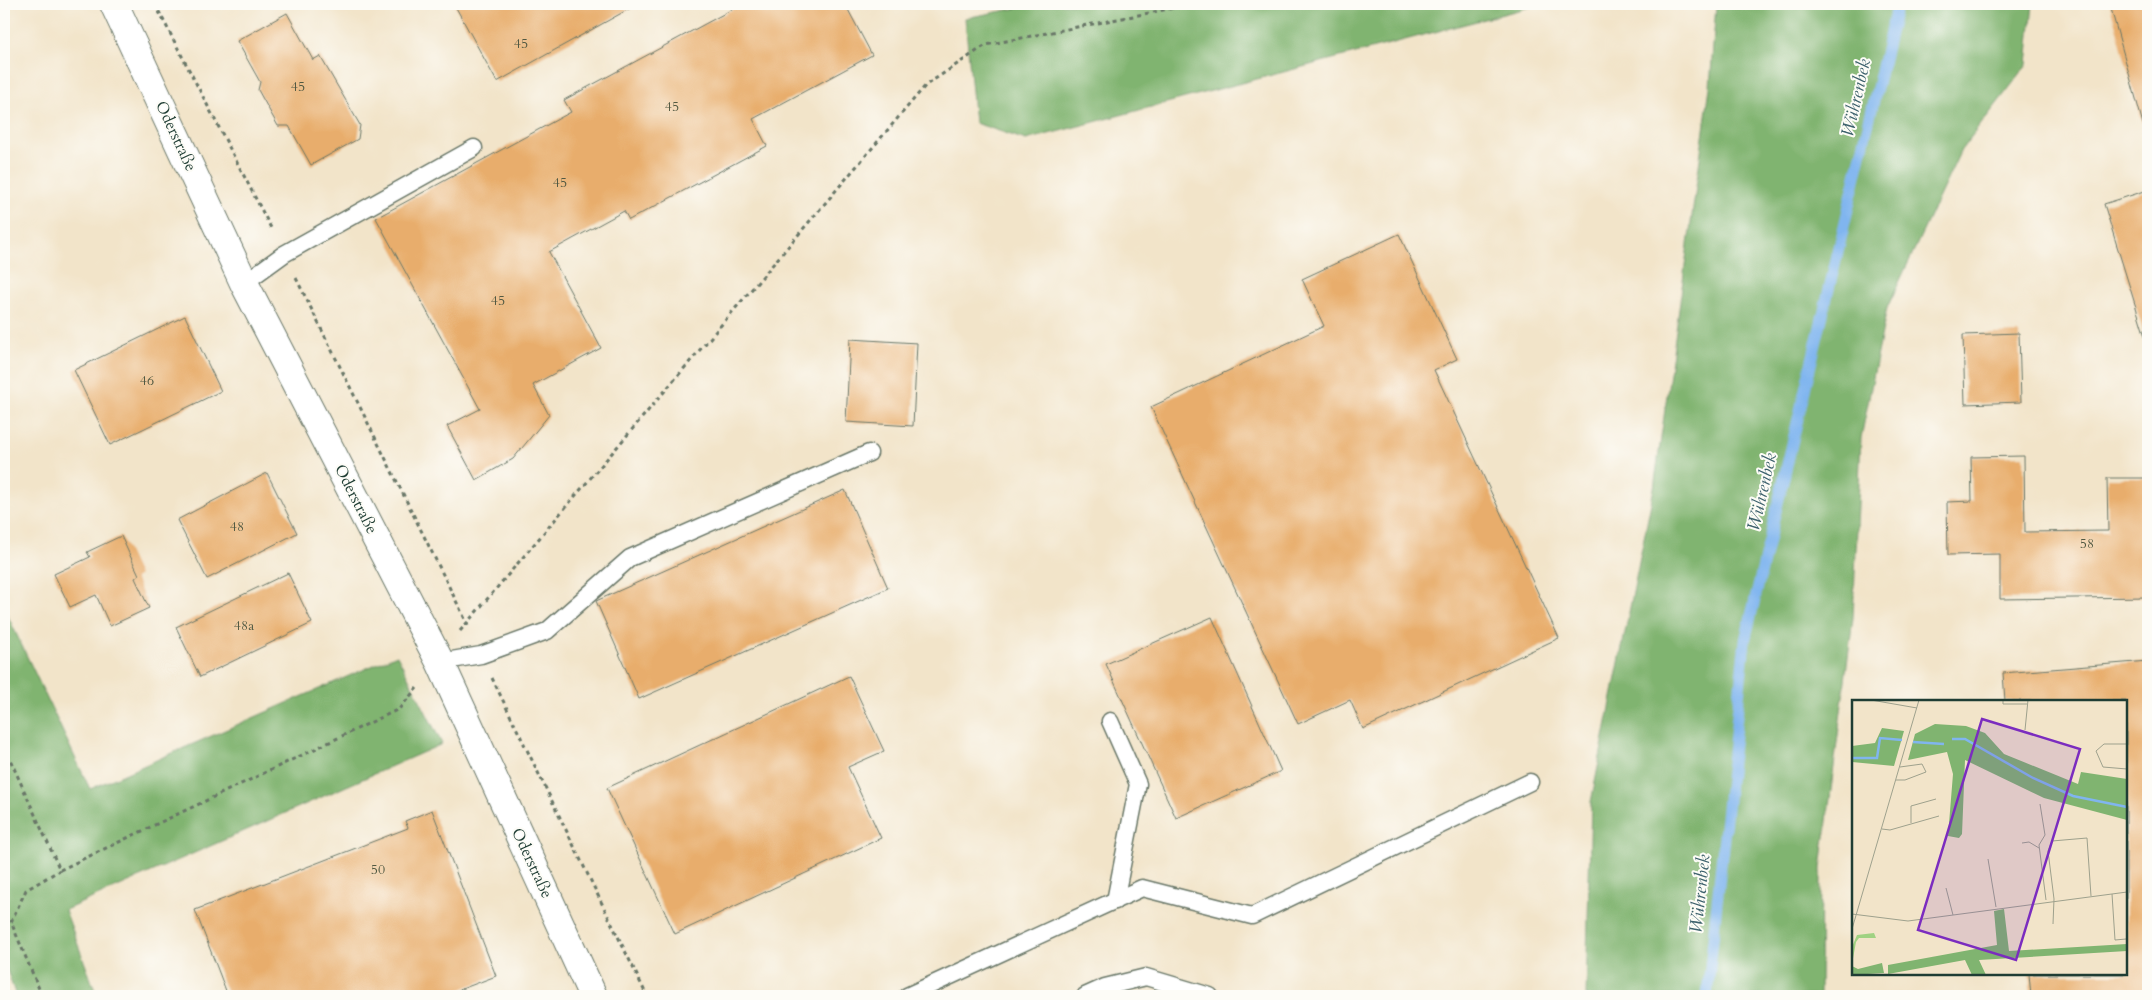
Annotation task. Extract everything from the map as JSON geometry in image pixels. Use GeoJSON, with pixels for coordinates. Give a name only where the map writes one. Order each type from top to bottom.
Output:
{"type":"FeatureCollection","features":[{"type":"Feature","properties":{"kind":"street","name":"Oderstraße"},"geometry":{"type":"LineString","coordinates":[[114,4],[244,283],[440,662],[594,996]]}},
{"type":"Feature","properties":{"kind":"lane"},"geometry":{"type":"LineString","coordinates":[[244,283],[284,254],[474,148]]}},
{"type":"Feature","properties":{"kind":"lane"},"geometry":{"type":"LineString","coordinates":[[440,662],[480,655],[547,630],[630,558],[869,453]]}},
{"type":"Feature","properties":{"kind":"lane"},"geometry":{"type":"LineString","coordinates":[[1110,721],[1138,784],[1116,901]]}},
{"type":"Feature","properties":{"kind":"lane"},"geometry":{"type":"LineString","coordinates":[[907,996],[1142,888],[1252,916],[1530,782]]}},
{"type":"Feature","properties":{"kind":"lane"},"geometry":{"type":"LineString","coordinates":[[1085,996],[1105,987],[1146,977],[1210,996]]}},
{"type":"Feature","properties":{"kind":"path"},"geometry":{"type":"LineString","coordinates":[[155,4],[284,254],[466,621],[480,655],[648,996]]}},
{"type":"Feature","properties":{"kind":"path"},"geometry":{"type":"LineString","coordinates":[[42,996],[11,922],[26,890],[60,870],[399,709],[440,662],[466,621],[926,86],[986,45],[1194,4]]}},
{"type":"Feature","properties":{"kind":"path"},"geometry":{"type":"LineString","coordinates":[[4,746],[60,870]]}},
{"type":"Feature","properties":{"kind":"green space"},"geometry":{"type":"Polygon","coordinates":[[[1039,4],[1541,4],[1026,140],[975,123],[965,18],[1039,4]]]}},
{"type":"Feature","properties":{"kind":"green space"},"geometry":{"type":"Polygon","coordinates":[[[1716,4],[2033,4],[2027,65],[1961,150],[1887,308],[1861,438],[1853,618],[1821,868],[1820,996],[1586,996],[1591,802],[1654,488],[1710,87],[1716,4]]]}},
{"type":"Feature","properties":{"kind":"green space"},"geometry":{"type":"Polygon","coordinates":[[[4,608],[90,789],[397,655],[442,744],[65,910],[97,996],[16,996],[4,962],[4,879],[8,877],[4,867],[4,608]]]}},
{"type":"Feature","properties":{"kind":"building"},"geometry":{"type":"Polygon","coordinates":[[[454,4],[638,4],[497,82],[454,4]]]}},
{"type":"Feature","properties":{"kind":"building"},"geometry":{"type":"Polygon","coordinates":[[[742,4],[845,4],[872,55],[753,119],[767,146],[629,220],[624,211],[549,252],[601,348],[533,385],[549,415],[513,459],[476,480],[447,426],[480,409],[376,218],[571,112],[564,100],[742,4]]]}},
{"type":"Feature","properties":{"kind":"building"},"geometry":{"type":"Polygon","coordinates":[[[2148,4],[2148,123],[2143,124],[2110,5],[2148,4]]]}},
{"type":"Feature","properties":{"kind":"building"},"geometry":{"type":"Polygon","coordinates":[[[287,13],[313,60],[320,56],[360,125],[358,139],[311,165],[289,126],[278,126],[258,90],[260,82],[237,41],[287,13]]]}},
{"type":"Feature","properties":{"kind":"building"},"geometry":{"type":"Polygon","coordinates":[[[2148,190],[2148,346],[2104,204],[2148,190]]]}},
{"type":"Feature","properties":{"kind":"building"},"geometry":{"type":"Polygon","coordinates":[[[1399,234],[1457,359],[1434,370],[1559,638],[1363,729],[1350,700],[1298,724],[1151,407],[1324,326],[1302,279],[1399,234]]]}},
{"type":"Feature","properties":{"kind":"building"},"geometry":{"type":"Polygon","coordinates":[[[185,316],[221,391],[110,445],[74,370],[185,316]]]}},
{"type":"Feature","properties":{"kind":"building"},"geometry":{"type":"Polygon","coordinates":[[[2019,333],[2021,402],[1965,404],[1963,335],[2019,333]]]}},
{"type":"Feature","properties":{"kind":"building"},"geometry":{"type":"Polygon","coordinates":[[[850,339],[917,343],[913,426],[846,422],[850,339]]]}},
{"type":"Feature","properties":{"kind":"building"},"geometry":{"type":"Polygon","coordinates":[[[2024,456],[2025,532],[2108,531],[2107,478],[2148,478],[2148,597],[2000,599],[2000,554],[1948,555],[1947,502],[1972,501],[1971,457],[2024,456]]]}},
{"type":"Feature","properties":{"kind":"building"},"geometry":{"type":"Polygon","coordinates":[[[267,473],[297,533],[207,579],[177,520],[267,473]]]}},
{"type":"Feature","properties":{"kind":"building"},"geometry":{"type":"Polygon","coordinates":[[[845,490],[888,588],[639,699],[596,601],[845,490]]]}},
{"type":"Feature","properties":{"kind":"building"},"geometry":{"type":"Polygon","coordinates":[[[121,536],[139,575],[135,578],[149,608],[110,626],[96,595],[70,607],[54,574],[90,557],[87,552],[121,536]]]}},
{"type":"Feature","properties":{"kind":"building"},"geometry":{"type":"Polygon","coordinates":[[[288,573],[312,623],[200,677],[176,627],[288,573]]]}},
{"type":"Feature","properties":{"kind":"building"},"geometry":{"type":"Polygon","coordinates":[[[1212,617],[1281,771],[1176,818],[1106,664],[1212,617]]]}},
{"type":"Feature","properties":{"kind":"building"},"geometry":{"type":"Polygon","coordinates":[[[2148,661],[2148,996],[2031,996],[2029,975],[2127,975],[2127,700],[2005,700],[2003,673],[2148,661]]]}},
{"type":"Feature","properties":{"kind":"building"},"geometry":{"type":"Polygon","coordinates":[[[849,676],[884,751],[848,767],[881,838],[675,934],[607,788],[849,676]]]}},
{"type":"Feature","properties":{"kind":"building"},"geometry":{"type":"Polygon","coordinates":[[[432,810],[496,976],[443,996],[228,996],[195,910],[408,828],[405,821],[432,810]]]}},
{"type":"Feature","properties":{"kind":"waterway","name":"Wührenbek"},"geometry":{"type":"LineString","coordinates":[[1707,996],[1745,641],[1897,4]]}}]}
